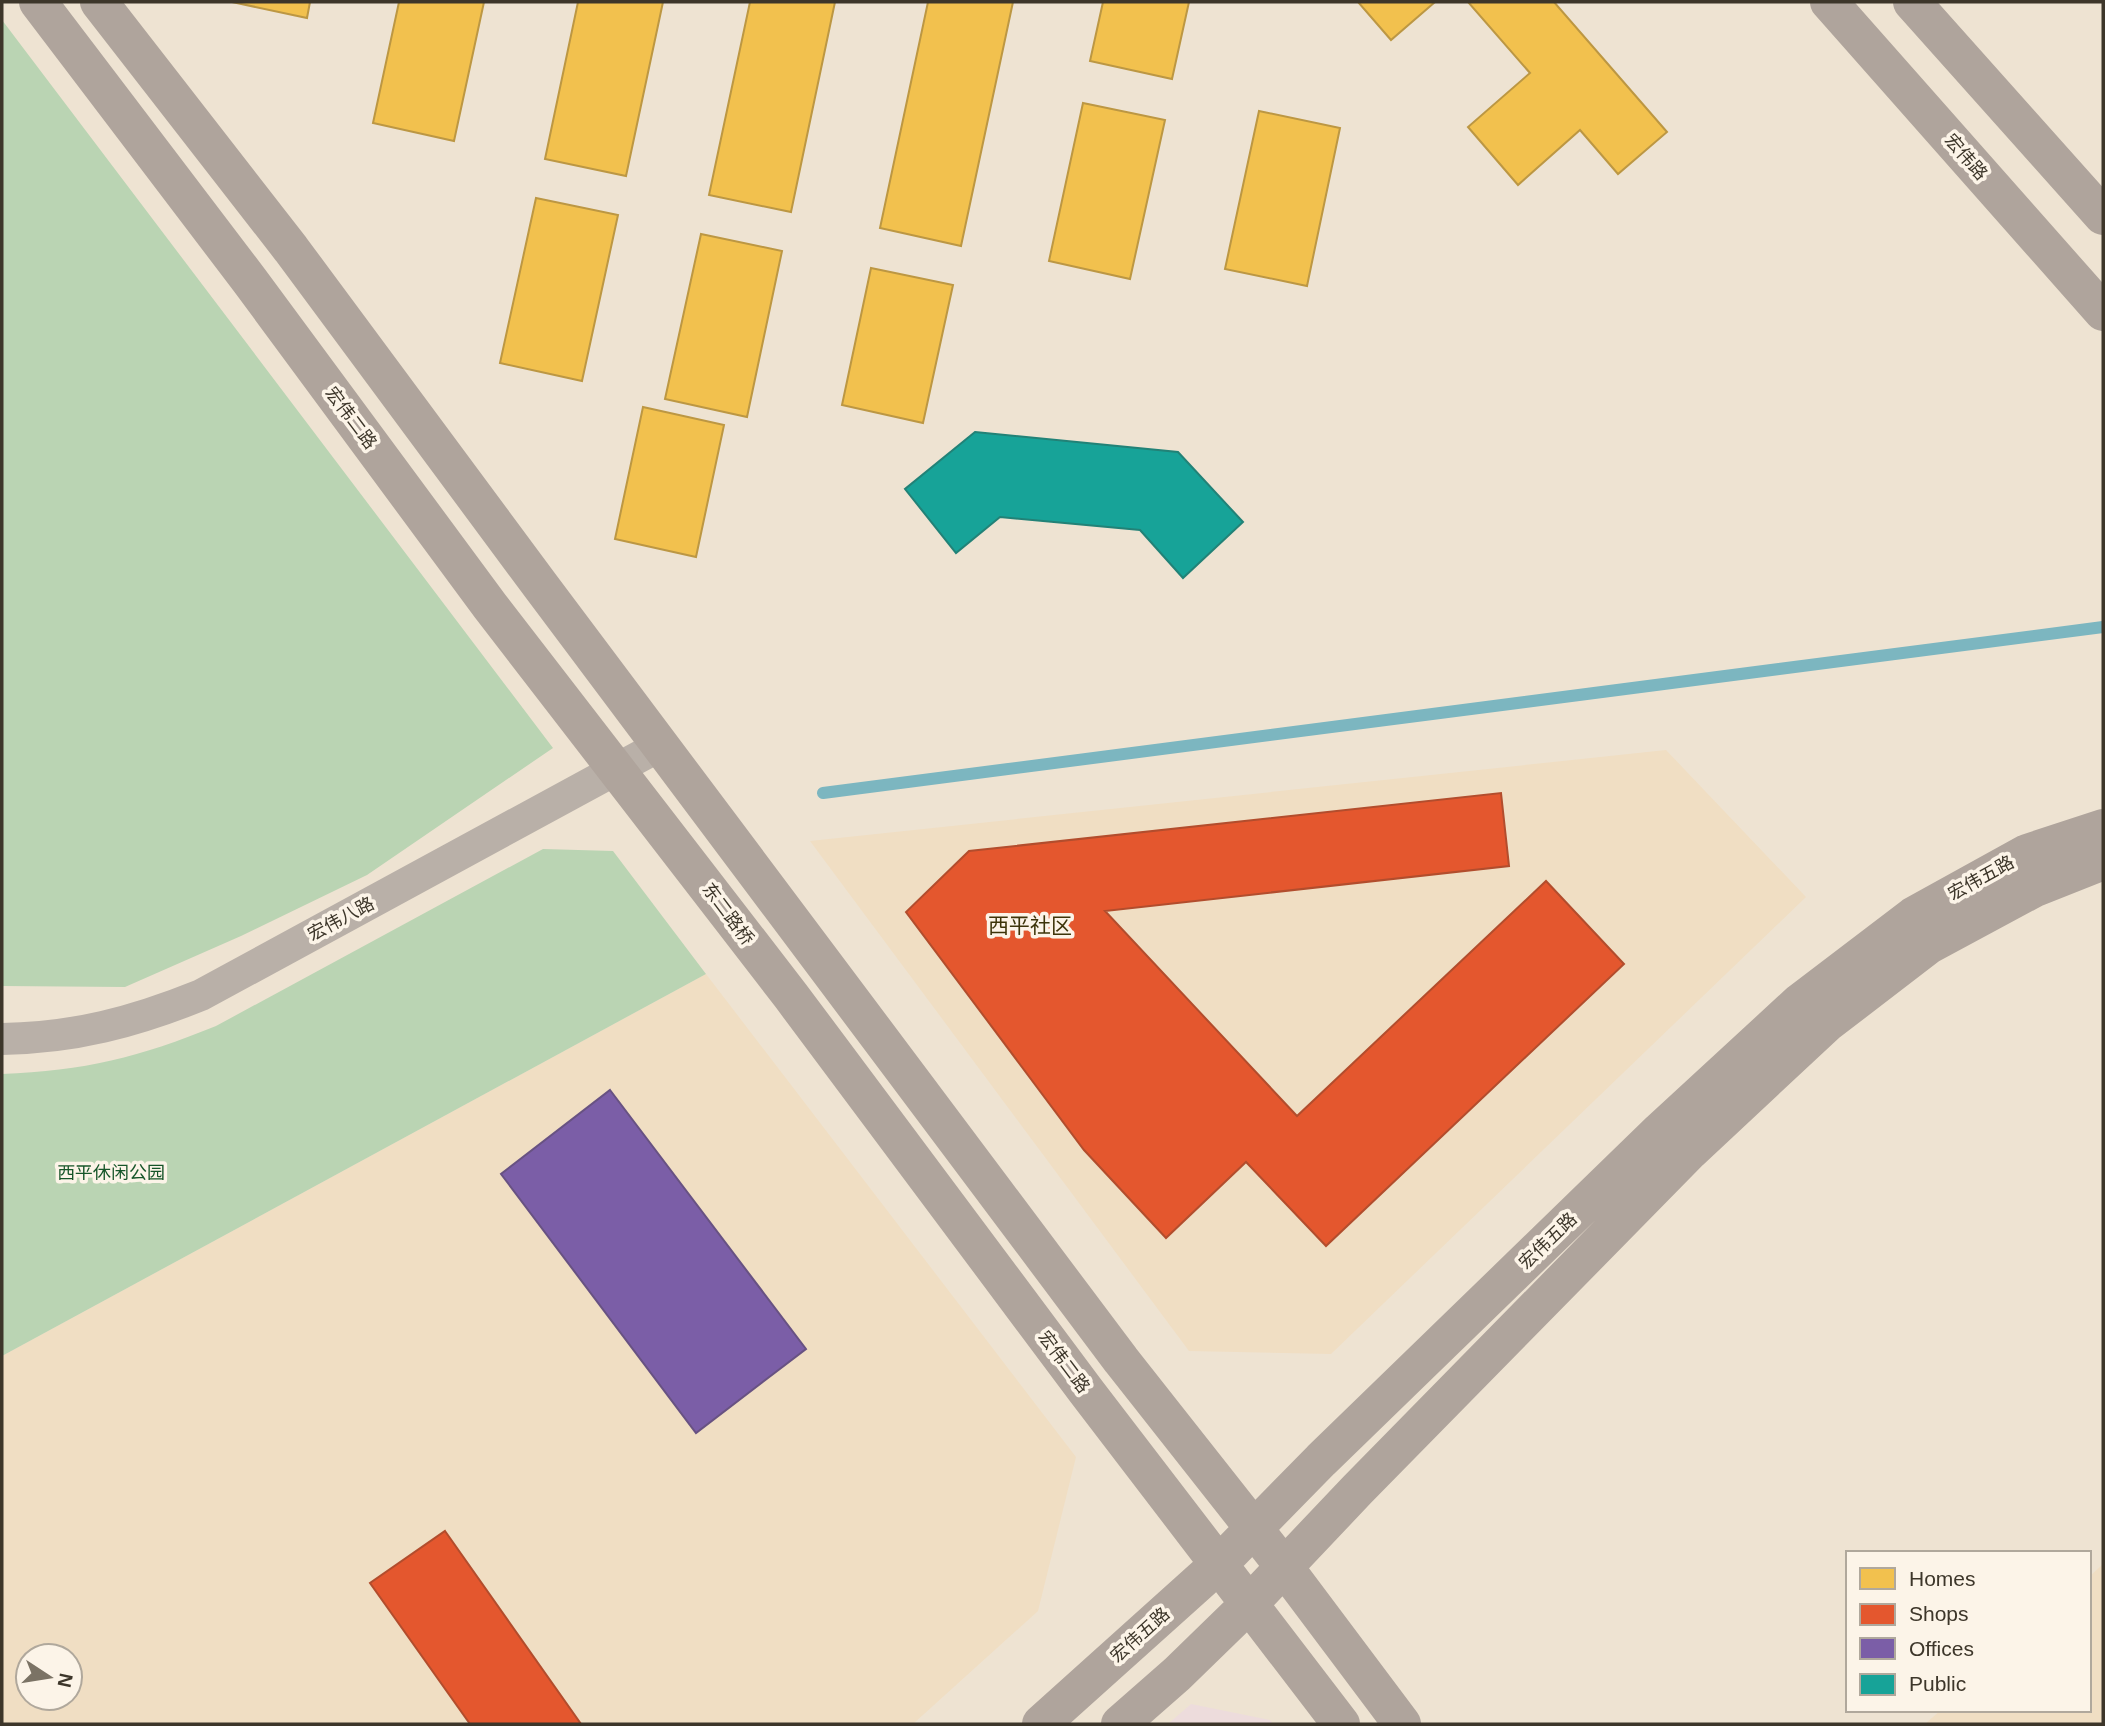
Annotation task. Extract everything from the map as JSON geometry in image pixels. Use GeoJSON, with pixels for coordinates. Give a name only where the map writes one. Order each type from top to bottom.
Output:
{"type":"FeatureCollection","features":[{"type":"Feature","properties":{"kind":"street","name":"宏伟二路"},"geometry":{"type":"LineString","coordinates":[[38,2],[259,293],[490,606],[666,832]]}},
{"type":"Feature","properties":{"kind":"street"},"geometry":{"type":"LineString","coordinates":[[99,2],[291,249],[1121,1360],[1285,1568],[1402,1724]]}},
{"type":"Feature","properties":{"kind":"street","name":"宏伟路"},"geometry":{"type":"LineString","coordinates":[[1829,2],[2103,312]]}},
{"type":"Feature","properties":{"kind":"street"},"geometry":{"type":"LineString","coordinates":[[1912,2],[2103,216]]}},
{"type":"Feature","properties":{"kind":"street","name":"宏伟八路"},"geometry":{"type":"LineString","coordinates":[[2,1039],[54,1037],[105,1028],[154,1014],[201,995],[661,745]]}},
{"type":"Feature","properties":{"kind":"street","name":"宏伟五路"},"geometry":{"type":"LineString","coordinates":[[1041,1724],[1219,1564],[1321,1460],[1660,1131],[1800,1002],[1913,916],[2027,853],[2103,828]]}},
{"type":"Feature","properties":{"kind":"street","name":"东二路桥"},"geometry":{"type":"LineString","coordinates":[[666,832],[791,996]]}},
{"type":"Feature","properties":{"kind":"street","name":"宏伟五路"},"geometry":{"type":"LineString","coordinates":[[1120,1724],[1177,1674],[1250,1603],[1357,1490],[1690,1151],[1826,1024],[1929,945],[2035,888],[2103,861]]}},
{"type":"Feature","properties":{"kind":"street","name":"宏伟二路"},"geometry":{"type":"LineString","coordinates":[[791,996],[1077,1380],[1341,1724]]}},
{"type":"Feature","properties":{"kind":"shaded area"},"geometry":{"type":"Polygon","coordinates":[[[1666,750],[1806,897],[1331,1354],[1189,1351],[810,841],[1666,750]]]}},
{"type":"Feature","properties":{"kind":"shaded area"},"geometry":{"type":"Polygon","coordinates":[[[706,974],[1076,1457],[1038,1611],[913,1724],[2,1724],[2,1356],[706,974]]]}},
{"type":"Feature","properties":{"kind":"shaded area"},"geometry":{"type":"Polygon","coordinates":[[[2103,1564],[2103,1724],[1925,1724],[1939,1712],[2091,1712],[2091,1575],[2103,1564]]]}},
{"type":"Feature","properties":{"kind":"shaded area"},"geometry":{"type":"Polygon","coordinates":[[[1191,1704],[1270,1720],[1273,1724],[1168,1724],[1191,1704]]]}},
{"type":"Feature","properties":{"kind":"green space"},"geometry":{"type":"Polygon","coordinates":[[[2,20],[553,748],[367,875],[241,936],[125,987],[2,986],[2,20]]]}},
{"type":"Feature","properties":{"kind":"green space","name":"西平休闲公园"},"geometry":{"type":"Polygon","coordinates":[[[543,849],[613,851],[706,974],[2,1356],[2,1074],[59,1070],[111,1061],[216,1026],[543,849]]]}},
{"type":"Feature","properties":{"kind":"building: Homes"},"geometry":{"type":"Polygon","coordinates":[[[232,2],[310,2],[307,18],[232,2]]]}},
{"type":"Feature","properties":{"kind":"building: Homes"},"geometry":{"type":"Polygon","coordinates":[[[399,2],[484,2],[454,141],[373,123],[399,2]]]}},
{"type":"Feature","properties":{"kind":"building: Homes"},"geometry":{"type":"Polygon","coordinates":[[[578,2],[663,2],[626,176],[545,159],[578,2]]]}},
{"type":"Feature","properties":{"kind":"building: Homes"},"geometry":{"type":"Polygon","coordinates":[[[750,2],[835,2],[791,212],[709,195],[750,2]]]}},
{"type":"Feature","properties":{"kind":"building: Homes"},"geometry":{"type":"Polygon","coordinates":[[[928,2],[1013,2],[961,246],[880,228],[928,2]]]}},
{"type":"Feature","properties":{"kind":"building: Homes"},"geometry":{"type":"Polygon","coordinates":[[[1103,2],[1189,2],[1172,79],[1090,61],[1103,2]]]}},
{"type":"Feature","properties":{"kind":"building: Homes"},"geometry":{"type":"Polygon","coordinates":[[[1358,2],[1435,2],[1391,40],[1358,2]]]}},
{"type":"Feature","properties":{"kind":"building: Homes"},"geometry":{"type":"Polygon","coordinates":[[[1468,2],[1554,2],[1667,132],[1618,174],[1580,130],[1518,185],[1468,127],[1530,73],[1468,2]]]}},
{"type":"Feature","properties":{"kind":"building: Homes"},"geometry":{"type":"Polygon","coordinates":[[[1083,103],[1165,120],[1130,279],[1049,261],[1083,103]]]}},
{"type":"Feature","properties":{"kind":"building: Homes"},"geometry":{"type":"Polygon","coordinates":[[[1259,111],[1340,128],[1307,286],[1225,269],[1259,111]]]}},
{"type":"Feature","properties":{"kind":"building: Homes"},"geometry":{"type":"Polygon","coordinates":[[[536,198],[618,215],[582,381],[500,363],[536,198]]]}},
{"type":"Feature","properties":{"kind":"building: Homes"},"geometry":{"type":"Polygon","coordinates":[[[701,234],[782,251],[747,417],[665,399],[701,234]]]}},
{"type":"Feature","properties":{"kind":"building: Homes"},"geometry":{"type":"Polygon","coordinates":[[[871,268],[953,285],[923,423],[842,405],[871,268]]]}},
{"type":"Feature","properties":{"kind":"building: Homes"},"geometry":{"type":"Polygon","coordinates":[[[643,407],[724,425],[696,557],[615,539],[643,407]]]}},
{"type":"Feature","properties":{"kind":"building: Shops"},"geometry":{"type":"Polygon","coordinates":[[[1501,793],[1509,866],[1105,911],[1297,1116],[1546,881],[1624,964],[1326,1246],[1246,1162],[1166,1238],[1084,1150],[906,912],[969,851],[1501,793]]]}},
{"type":"Feature","properties":{"kind":"building: Shops"},"geometry":{"type":"Polygon","coordinates":[[[445,1531],[581,1724],[470,1724],[370,1583],[445,1531]]]}},
{"type":"Feature","properties":{"kind":"building: Offices"},"geometry":{"type":"Polygon","coordinates":[[[610,1090],[806,1349],[696,1433],[501,1174],[610,1090]]]}},
{"type":"Feature","properties":{"kind":"building: Public"},"geometry":{"type":"Polygon","coordinates":[[[975,432],[1178,452],[1243,522],[1183,578],[1140,530],[1000,517],[956,553],[905,489],[975,432]]]}},
{"type":"Feature","properties":{"kind":"waterway"},"geometry":{"type":"LineString","coordinates":[[823,793],[2103,627]]}},
{"type":"Feature","properties":{"kind":"district","name":"西平社区"},"geometry":{"type":"Point","coordinates":[1030,925]}}]}
